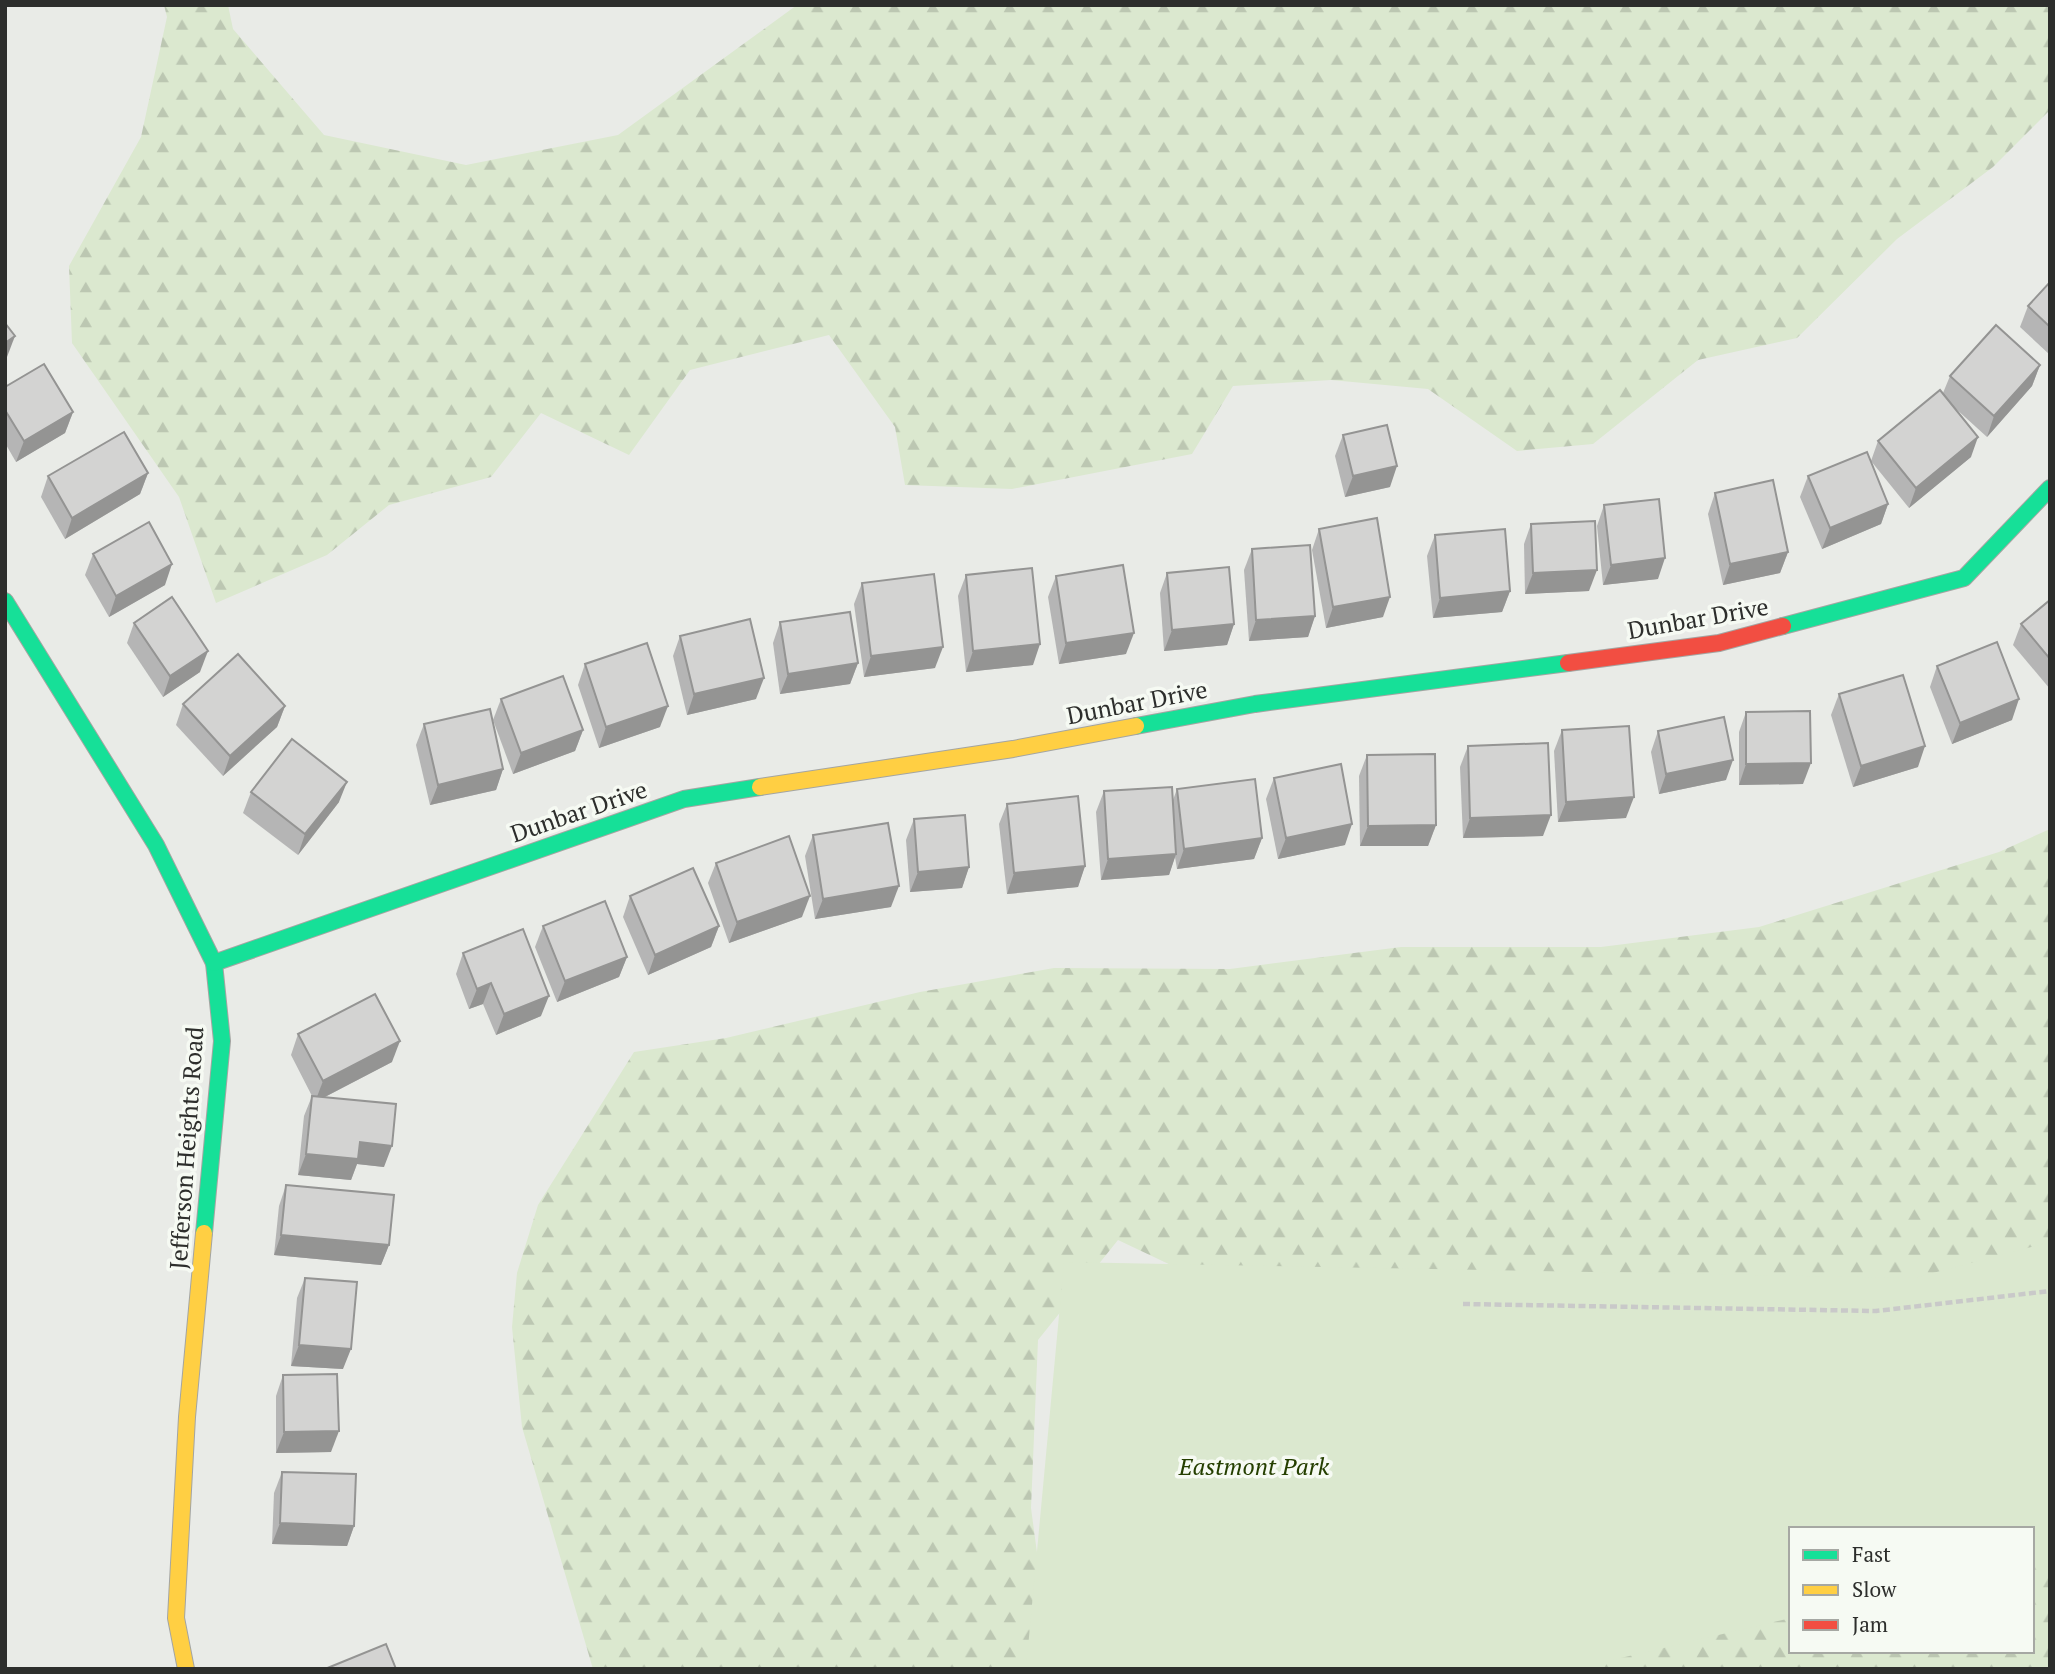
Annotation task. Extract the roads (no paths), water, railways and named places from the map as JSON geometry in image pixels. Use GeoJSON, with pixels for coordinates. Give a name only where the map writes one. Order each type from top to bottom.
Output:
{"type":"FeatureCollection","features":[{"type":"Feature","properties":{"kind":"street","name":"Dunbar Drive"},"geometry":{"type":"LineString","coordinates":[[214,963],[684,799],[1013,749],[1255,704],[1719,643],[1964,578],[2050,488]]}},
{"type":"Feature","properties":{"kind":"street","name":"Jefferson Heights Road"},"geometry":{"type":"LineString","coordinates":[[5,600],[156,845],[214,963],[222,1041],[187,1417],[176,1618],[186,1669]]}},
{"type":"Feature","properties":{"kind":"park label","name":"Eastmont Park"},"geometry":{"type":"Point","coordinates":[1254,1467]}}]}
